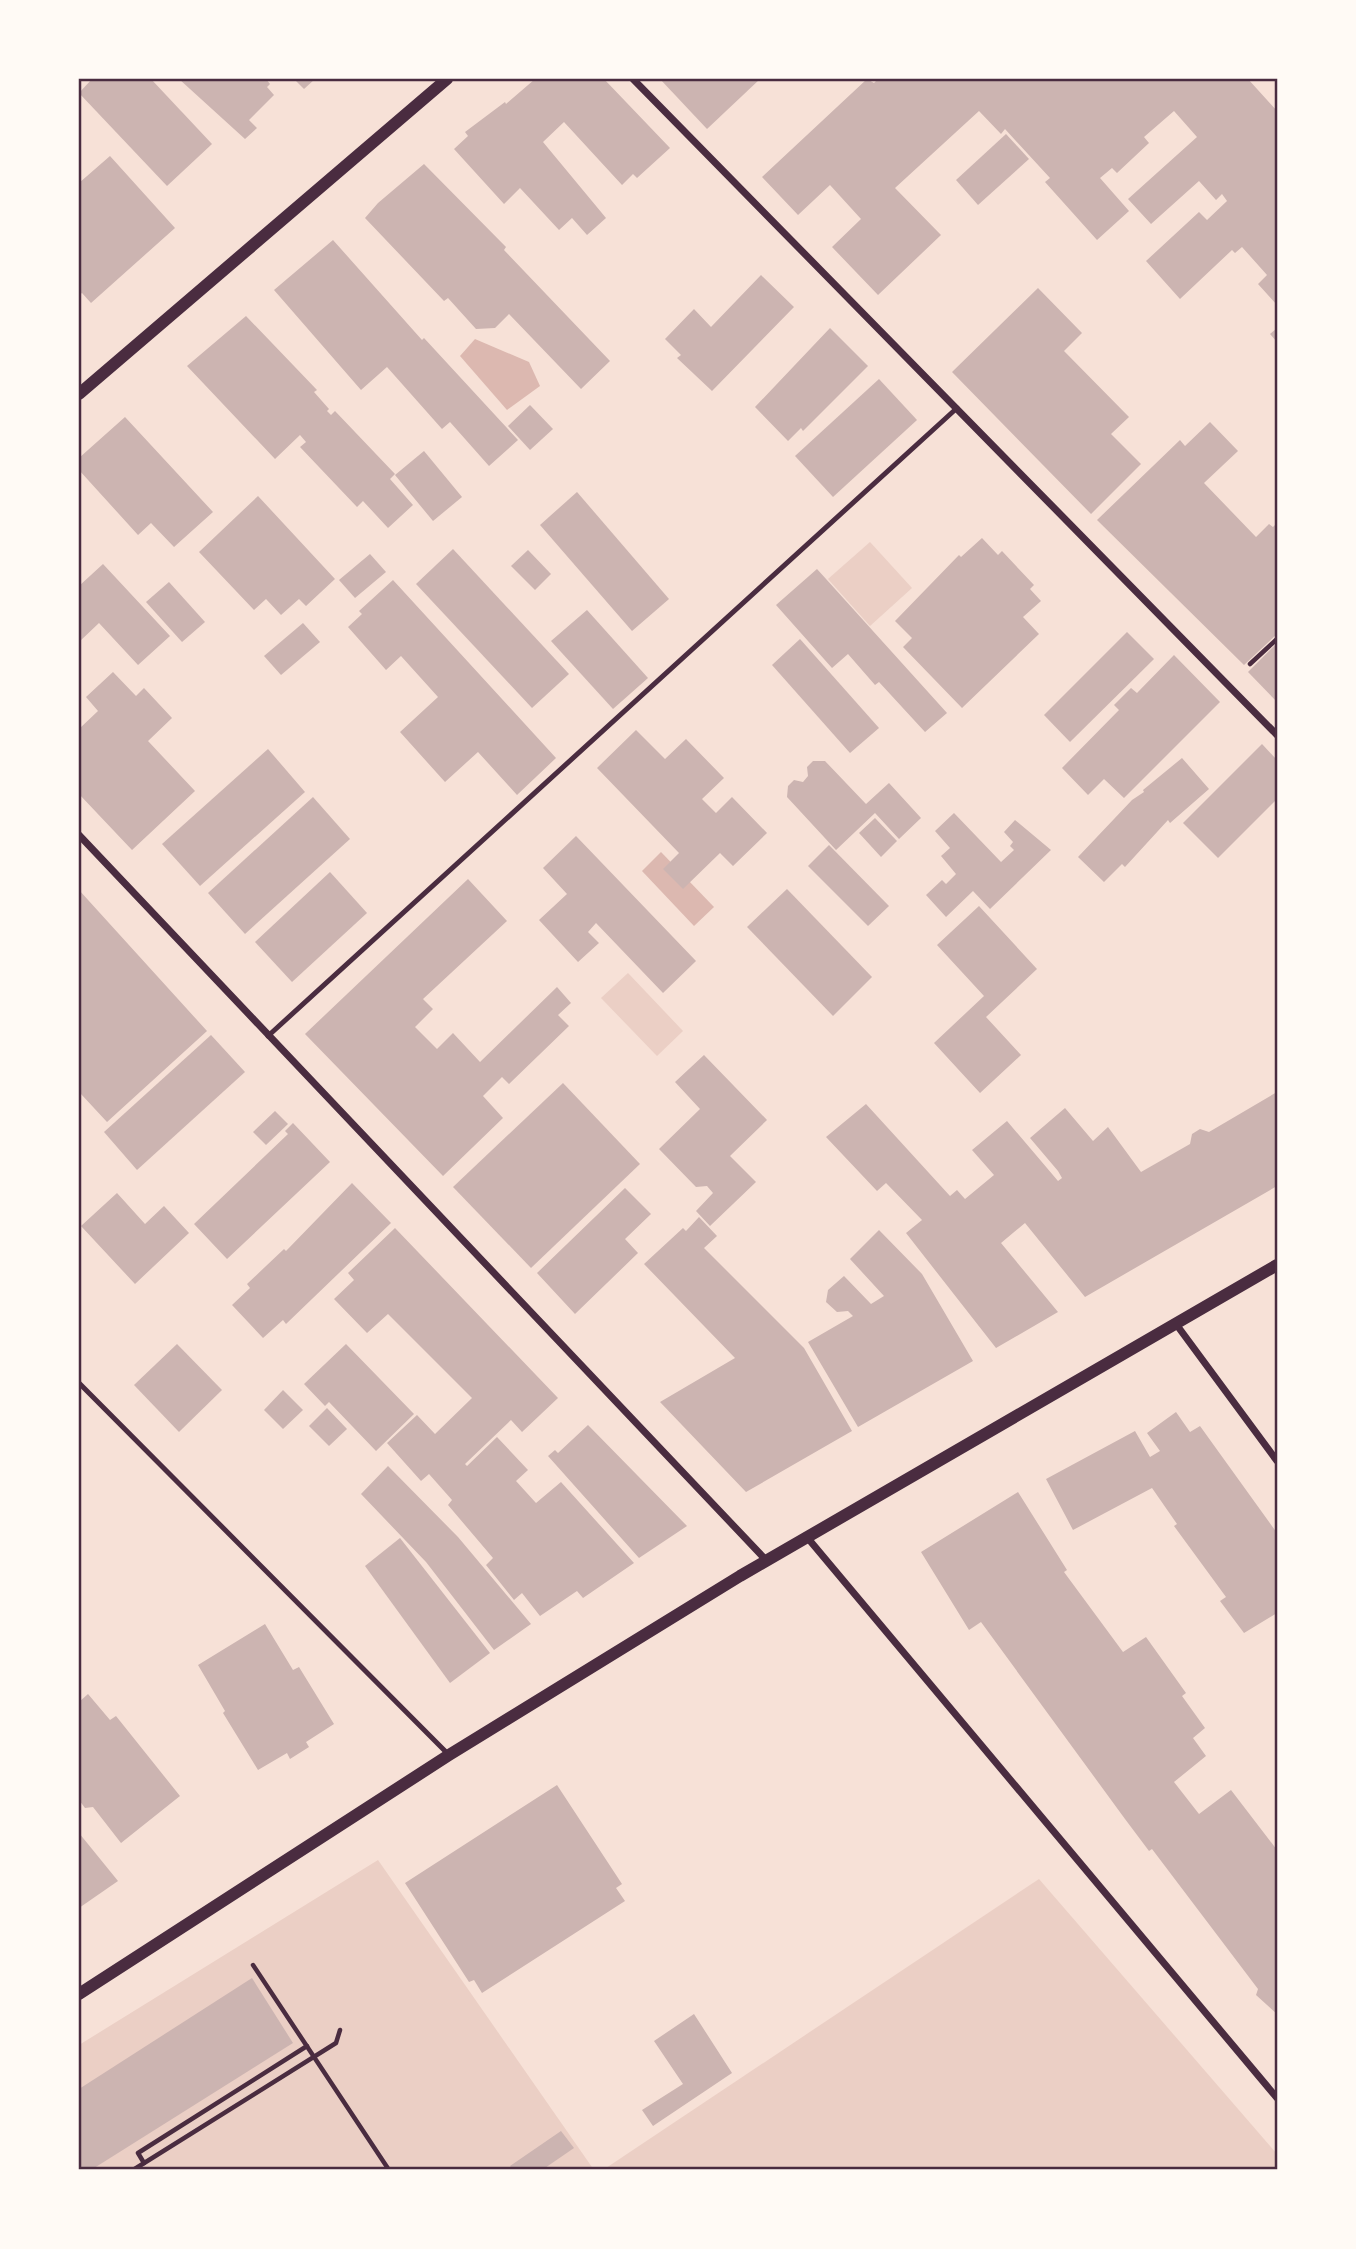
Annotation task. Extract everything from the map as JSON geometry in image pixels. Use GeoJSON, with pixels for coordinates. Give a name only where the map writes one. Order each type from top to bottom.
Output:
{"type":"FeatureCollection","features":[{"type":"Feature","properties":{"kind":"street"},"geometry":{"type":"LineString","coordinates":[[79,394],[447,79]]}},
{"type":"Feature","properties":{"kind":"street"},"geometry":{"type":"LineString","coordinates":[[633,79],[1277,735]]}},
{"type":"Feature","properties":{"kind":"street"},"geometry":{"type":"LineString","coordinates":[[79,835],[766,1560]]}},
{"type":"Feature","properties":{"kind":"street"},"geometry":{"type":"LineString","coordinates":[[79,1994],[449,1755],[766,1560],[1277,1265]]}},
{"type":"Feature","properties":{"kind":"street"},"geometry":{"type":"LineString","coordinates":[[1176,1324],[1277,1461]]}},
{"type":"Feature","properties":{"kind":"street"},"geometry":{"type":"LineString","coordinates":[[806,1536],[1277,2098]]}},
{"type":"Feature","properties":{"kind":"lane"},"geometry":{"type":"LineString","coordinates":[[268,1036],[957,408]]}},
{"type":"Feature","properties":{"kind":"lane"},"geometry":{"type":"LineString","coordinates":[[79,1383],[449,1755]]}},
{"type":"Feature","properties":{"kind":"path"},"geometry":{"type":"LineString","coordinates":[[1244,670],[1277,639]]}},
{"type":"Feature","properties":{"kind":"path"},"geometry":{"type":"LineString","coordinates":[[253,1965],[389,2170]]}},
{"type":"Feature","properties":{"kind":"path"},"geometry":{"type":"LineString","coordinates":[[133,2170],[336,2043],[340,2030]]}},
{"type":"Feature","properties":{"kind":"path"},"geometry":{"type":"LineString","coordinates":[[144,2163],[138,2152],[307,2046]]}},
{"type":"Feature","properties":{"kind":"shaded area"},"geometry":{"type":"Polygon","coordinates":[[[475,339],[529,362],[540,386],[507,410],[460,356],[475,339]]]}},
{"type":"Feature","properties":{"kind":"shaded area"},"geometry":{"type":"Polygon","coordinates":[[[870,542],[912,588],[870,626],[828,579],[870,542]]]}},
{"type":"Feature","properties":{"kind":"shaded area"},"geometry":{"type":"Polygon","coordinates":[[[661,852],[714,907],[694,926],[642,871],[661,852]]]}},
{"type":"Feature","properties":{"kind":"shaded area"},"geometry":{"type":"Polygon","coordinates":[[[628,973],[683,1031],[657,1056],[601,998],[628,973]]]}},
{"type":"Feature","properties":{"kind":"shaded area"},"geometry":{"type":"Polygon","coordinates":[[[378,1860],[594,2170],[79,2170],[79,2045],[378,1860]]]}},
{"type":"Feature","properties":{"kind":"shaded area"},"geometry":{"type":"Polygon","coordinates":[[[1039,1879],[1277,2154],[1277,2170],[603,2170],[1039,1879]]]}},
{"type":"Feature","properties":{"kind":"building"},"geometry":{"type":"Polygon","coordinates":[[[92,79],[151,79],[212,144],[167,186],[79,93],[92,79]]]}},
{"type":"Feature","properties":{"kind":"building"},"geometry":{"type":"Polygon","coordinates":[[[179,79],[266,79],[270,84],[267,87],[274,95],[249,120],[257,128],[245,139],[179,79]]]}},
{"type":"Feature","properties":{"kind":"building"},"geometry":{"type":"Polygon","coordinates":[[[294,79],[315,79],[304,89],[294,79]]]}},
{"type":"Feature","properties":{"kind":"building"},"geometry":{"type":"Polygon","coordinates":[[[535,79],[604,79],[670,148],[637,178],[633,174],[622,185],[564,122],[543,142],[606,218],[587,235],[572,218],[559,230],[520,188],[504,204],[454,149],[468,136],[465,132],[505,102],[506,104],[535,79]]]}},
{"type":"Feature","properties":{"kind":"building"},"geometry":{"type":"Polygon","coordinates":[[[660,79],[760,79],[707,129],[660,79]]]}},
{"type":"Feature","properties":{"kind":"building"},"geometry":{"type":"Polygon","coordinates":[[[867,79],[874,83],[878,79],[1248,79],[1277,111],[1277,305],[1258,284],[1267,275],[1242,247],[1235,253],[1232,250],[1180,299],[1146,261],[1199,212],[1207,220],[1227,201],[1222,194],[1216,200],[1199,181],[1151,224],[1128,199],[1197,137],[1174,111],[1144,137],[1149,143],[1117,173],[1112,168],[1100,178],[1129,211],[1097,240],[1045,182],[1050,178],[1005,129],[1001,134],[979,111],[895,188],[941,235],[878,295],[832,247],[861,219],[830,185],[798,215],[762,177],[867,79]]]}},
{"type":"Feature","properties":{"kind":"building"},"geometry":{"type":"Polygon","coordinates":[[[1006,134],[1029,159],[978,205],[956,180],[1006,134]]]}},
{"type":"Feature","properties":{"kind":"building"},"geometry":{"type":"Polygon","coordinates":[[[110,156],[175,228],[91,303],[82,293],[79,295],[79,183],[110,156]]]}},
{"type":"Feature","properties":{"kind":"building"},"geometry":{"type":"Polygon","coordinates":[[[424,164],[506,247],[504,250],[610,361],[581,389],[509,314],[495,328],[476,329],[448,298],[444,301],[365,218],[378,203],[424,164]]]}},
{"type":"Feature","properties":{"kind":"building"},"geometry":{"type":"Polygon","coordinates":[[[333,240],[422,340],[424,338],[518,440],[489,466],[450,422],[442,429],[387,367],[361,390],[274,290],[333,240]]]}},
{"type":"Feature","properties":{"kind":"building"},"geometry":{"type":"Polygon","coordinates":[[[761,275],[794,307],[712,391],[677,358],[681,355],[665,339],[694,309],[711,327],[761,275]]]}},
{"type":"Feature","properties":{"kind":"building"},"geometry":{"type":"Polygon","coordinates":[[[1038,288],[1082,333],[1064,351],[1129,417],[1111,434],[1141,464],[1091,514],[952,372],[1038,288]]]}},
{"type":"Feature","properties":{"kind":"building"},"geometry":{"type":"Polygon","coordinates":[[[246,316],[317,390],[314,392],[329,409],[327,411],[331,415],[335,411],[395,474],[390,479],[413,505],[388,528],[363,501],[357,507],[300,447],[306,442],[300,435],[275,459],[187,366],[246,316]]]}},
{"type":"Feature","properties":{"kind":"building"},"geometry":{"type":"Polygon","coordinates":[[[830,328],[868,366],[803,431],[801,428],[788,441],[755,407],[830,328]]]}},
{"type":"Feature","properties":{"kind":"building"},"geometry":{"type":"Polygon","coordinates":[[[1277,328],[1277,342],[1270,334],[1277,328]]]}},
{"type":"Feature","properties":{"kind":"building"},"geometry":{"type":"Polygon","coordinates":[[[879,379],[917,420],[833,497],[795,456],[879,379]]]}},
{"type":"Feature","properties":{"kind":"building"},"geometry":{"type":"Polygon","coordinates":[[[530,405],[553,429],[530,450],[508,426],[530,405]]]}},
{"type":"Feature","properties":{"kind":"building"},"geometry":{"type":"Polygon","coordinates":[[[125,417],[213,512],[174,547],[151,523],[138,535],[79,470],[79,458],[125,417]]]}},
{"type":"Feature","properties":{"kind":"building"},"geometry":{"type":"Polygon","coordinates":[[[1210,422],[1238,451],[1204,483],[1256,537],[1269,524],[1273,527],[1277,523],[1277,634],[1244,665],[1097,520],[1180,440],[1185,446],[1210,422]]]}},
{"type":"Feature","properties":{"kind":"building"},"geometry":{"type":"Polygon","coordinates":[[[424,451],[462,497],[433,521],[395,475],[424,451]]]}},
{"type":"Feature","properties":{"kind":"building"},"geometry":{"type":"Polygon","coordinates":[[[577,492],[669,599],[632,631],[540,525],[577,492]]]}},
{"type":"Feature","properties":{"kind":"building"},"geometry":{"type":"Polygon","coordinates":[[[258,496],[335,579],[306,606],[299,599],[281,615],[266,599],[254,610],[199,552],[258,496]]]}},
{"type":"Feature","properties":{"kind":"building"},"geometry":{"type":"Polygon","coordinates":[[[982,538],[998,555],[1002,551],[1034,585],[1030,589],[1041,601],[1023,617],[1039,634],[962,708],[903,647],[912,638],[895,621],[959,555],[961,557],[982,538]]]}},
{"type":"Feature","properties":{"kind":"building"},"geometry":{"type":"Polygon","coordinates":[[[453,549],[569,674],[532,708],[416,584],[453,549]]]}},
{"type":"Feature","properties":{"kind":"building"},"geometry":{"type":"Polygon","coordinates":[[[528,550],[551,574],[535,590],[511,566],[528,550]]]}},
{"type":"Feature","properties":{"kind":"building"},"geometry":{"type":"Polygon","coordinates":[[[370,554],[386,572],[355,598],[339,580],[370,554]]]}},
{"type":"Feature","properties":{"kind":"building"},"geometry":{"type":"Polygon","coordinates":[[[103,564],[170,636],[138,665],[99,623],[79,642],[79,586],[103,564]]]}},
{"type":"Feature","properties":{"kind":"building"},"geometry":{"type":"Polygon","coordinates":[[[817,569],[947,713],[925,732],[879,682],[875,685],[848,654],[832,668],[776,605],[817,569]]]}},
{"type":"Feature","properties":{"kind":"building"},"geometry":{"type":"Polygon","coordinates":[[[393,580],[556,758],[517,795],[478,752],[445,782],[400,732],[438,697],[401,656],[386,670],[348,627],[362,614],[359,611],[393,580]]]}},
{"type":"Feature","properties":{"kind":"building"},"geometry":{"type":"Polygon","coordinates":[[[169,582],[205,622],[182,642],[146,602],[169,582]]]}},
{"type":"Feature","properties":{"kind":"building"},"geometry":{"type":"Polygon","coordinates":[[[587,610],[648,678],[613,709],[551,641],[587,610]]]}},
{"type":"Feature","properties":{"kind":"building"},"geometry":{"type":"Polygon","coordinates":[[[303,623],[320,642],[281,675],[264,656],[303,623]]]}},
{"type":"Feature","properties":{"kind":"building"},"geometry":{"type":"Polygon","coordinates":[[[1127,632],[1154,659],[1070,742],[1044,715],[1127,632]]]}},
{"type":"Feature","properties":{"kind":"building"},"geometry":{"type":"Polygon","coordinates":[[[800,639],[879,728],[850,753],[772,665],[800,639]]]}},
{"type":"Feature","properties":{"kind":"building"},"geometry":{"type":"Polygon","coordinates":[[[1277,643],[1277,702],[1248,672],[1277,643]]]}},
{"type":"Feature","properties":{"kind":"building"},"geometry":{"type":"Polygon","coordinates":[[[1174,655],[1220,702],[1124,798],[1104,779],[1088,795],[1062,768],[1119,710],[1114,705],[1131,688],[1137,693],[1174,655]]]}},
{"type":"Feature","properties":{"kind":"building"},"geometry":{"type":"Polygon","coordinates":[[[113,672],[136,696],[144,688],[172,718],[148,741],[195,791],[132,850],[79,794],[79,729],[98,711],[86,697],[113,672]]]}},
{"type":"Feature","properties":{"kind":"building"},"geometry":{"type":"Polygon","coordinates":[[[636,730],[665,759],[686,739],[724,778],[702,799],[716,813],[732,797],[767,833],[733,866],[720,853],[683,889],[663,869],[679,853],[597,768],[636,730]]]}},
{"type":"Feature","properties":{"kind":"building"},"geometry":{"type":"Polygon","coordinates":[[[1262,744],[1277,760],[1277,799],[1218,858],[1183,823],[1262,744]]]}},
{"type":"Feature","properties":{"kind":"building"},"geometry":{"type":"Polygon","coordinates":[[[268,749],[305,792],[200,886],[162,844],[268,749]]]}},
{"type":"Feature","properties":{"kind":"building"},"geometry":{"type":"Polygon","coordinates":[[[1182,758],[1209,789],[1170,823],[1168,820],[1125,867],[1122,864],[1104,882],[1078,857],[1132,800],[1182,758]]]}},
{"type":"Feature","properties":{"kind":"building"},"geometry":{"type":"Polygon","coordinates":[[[813,761],[825,761],[866,804],[889,783],[921,818],[899,839],[875,813],[836,850],[787,797],[788,786],[794,780],[803,782],[808,776],[807,767],[813,761]]]}},
{"type":"Feature","properties":{"kind":"building"},"geometry":{"type":"Polygon","coordinates":[[[313,797],[350,839],[245,934],[208,893],[313,797]]]}},
{"type":"Feature","properties":{"kind":"building"},"geometry":{"type":"Polygon","coordinates":[[[954,813],[1001,862],[1014,850],[1010,846],[1013,842],[1004,832],[1015,820],[1051,850],[990,909],[973,891],[946,917],[926,895],[942,880],[946,884],[956,874],[941,856],[950,848],[935,831],[954,813]]]}},
{"type":"Feature","properties":{"kind":"building"},"geometry":{"type":"Polygon","coordinates":[[[875,818],[897,841],[881,857],[859,833],[875,818]]]}},
{"type":"Feature","properties":{"kind":"building"},"geometry":{"type":"Polygon","coordinates":[[[576,836],[696,961],[663,993],[596,923],[588,932],[599,943],[578,962],[539,920],[567,894],[543,868],[576,836]]]}},
{"type":"Feature","properties":{"kind":"building"},"geometry":{"type":"Polygon","coordinates":[[[829,845],[889,906],[868,926],[808,866],[829,845]]]}},
{"type":"Feature","properties":{"kind":"building"},"geometry":{"type":"Polygon","coordinates":[[[330,872],[367,913],[292,982],[255,942],[330,872]]]}},
{"type":"Feature","properties":{"kind":"building"},"geometry":{"type":"Polygon","coordinates":[[[468,879],[507,921],[423,999],[433,1009],[415,1027],[437,1049],[453,1033],[480,1062],[557,987],[571,1003],[558,1015],[569,1026],[509,1084],[502,1077],[483,1096],[503,1118],[443,1176],[305,1034],[468,879]]]}},
{"type":"Feature","properties":{"kind":"building"},"geometry":{"type":"Polygon","coordinates":[[[787,889],[872,977],[833,1016],[747,927],[787,889]]]}},
{"type":"Feature","properties":{"kind":"building"},"geometry":{"type":"Polygon","coordinates":[[[79,890],[207,1031],[107,1122],[81,1094],[79,1096],[79,890]]]}},
{"type":"Feature","properties":{"kind":"building"},"geometry":{"type":"Polygon","coordinates":[[[979,906],[1037,969],[986,1017],[1021,1055],[980,1093],[934,1043],[984,996],[937,945],[979,906]]]}},
{"type":"Feature","properties":{"kind":"building"},"geometry":{"type":"Polygon","coordinates":[[[211,1035],[245,1072],[137,1170],[104,1132],[211,1035]]]}},
{"type":"Feature","properties":{"kind":"building"},"geometry":{"type":"Polygon","coordinates":[[[704,1055],[767,1120],[730,1156],[756,1182],[710,1226],[696,1211],[713,1193],[707,1186],[696,1187],[659,1149],[700,1109],[675,1082],[704,1055]]]}},
{"type":"Feature","properties":{"kind":"building"},"geometry":{"type":"Polygon","coordinates":[[[563,1083],[640,1164],[531,1268],[453,1187],[563,1083]]]}},
{"type":"Feature","properties":{"kind":"building"},"geometry":{"type":"Polygon","coordinates":[[[1277,1092],[1277,1186],[1085,1297],[1025,1223],[1001,1243],[1058,1312],[996,1348],[906,1233],[922,1220],[886,1183],[877,1191],[826,1137],[866,1104],[950,1196],[957,1190],[965,1199],[994,1175],[972,1150],[1007,1121],[1058,1181],[1062,1178],[1058,1171],[1030,1138],[1065,1108],[1093,1141],[1108,1127],[1141,1172],[1190,1144],[1192,1134],[1200,1129],[1209,1132],[1277,1092]]]}},
{"type":"Feature","properties":{"kind":"building"},"geometry":{"type":"Polygon","coordinates":[[[275,1111],[288,1124],[266,1145],[253,1132],[275,1111]]]}},
{"type":"Feature","properties":{"kind":"building"},"geometry":{"type":"Polygon","coordinates":[[[293,1123],[330,1162],[227,1259],[194,1224],[288,1134],[285,1131],[293,1123]]]}},
{"type":"Feature","properties":{"kind":"building"},"geometry":{"type":"Polygon","coordinates":[[[352,1183],[391,1223],[286,1324],[283,1320],[263,1338],[232,1305],[250,1288],[247,1284],[284,1249],[286,1251],[352,1183]]]}},
{"type":"Feature","properties":{"kind":"building"},"geometry":{"type":"Polygon","coordinates":[[[625,1188],[651,1214],[625,1239],[638,1253],[575,1314],[537,1273],[625,1188]]]}},
{"type":"Feature","properties":{"kind":"building"},"geometry":{"type":"Polygon","coordinates":[[[117,1193],[145,1224],[164,1206],[189,1233],[135,1284],[81,1226],[117,1193]]]}},
{"type":"Feature","properties":{"kind":"building"},"geometry":{"type":"Polygon","coordinates":[[[699,1217],[717,1236],[704,1248],[804,1348],[852,1431],[746,1492],[660,1402],[735,1358],[644,1264],[683,1228],[686,1231],[699,1217]]]}},
{"type":"Feature","properties":{"kind":"building"},"geometry":{"type":"Polygon","coordinates":[[[395,1228],[558,1398],[522,1432],[511,1420],[465,1464],[467,1466],[497,1437],[528,1470],[516,1481],[536,1503],[561,1482],[634,1563],[583,1598],[577,1591],[540,1616],[522,1593],[514,1600],[486,1565],[493,1558],[448,1505],[452,1500],[429,1474],[421,1481],[387,1443],[417,1415],[435,1434],[472,1398],[388,1314],[367,1333],[334,1299],[354,1280],[348,1273],[395,1228]]]}},
{"type":"Feature","properties":{"kind":"building"},"geometry":{"type":"Polygon","coordinates":[[[879,1230],[922,1274],[973,1361],[858,1427],[808,1342],[853,1316],[848,1311],[837,1312],[826,1302],[828,1290],[844,1276],[871,1304],[884,1296],[850,1259],[879,1230]]]}},
{"type":"Feature","properties":{"kind":"building"},"geometry":{"type":"Polygon","coordinates":[[[177,1344],[222,1390],[179,1432],[134,1385],[177,1344]]]}},
{"type":"Feature","properties":{"kind":"building"},"geometry":{"type":"Polygon","coordinates":[[[346,1344],[414,1414],[376,1451],[329,1402],[325,1406],[304,1384],[346,1344]]]}},
{"type":"Feature","properties":{"kind":"building"},"geometry":{"type":"Polygon","coordinates":[[[283,1390],[303,1410],[283,1429],[264,1410],[283,1390]]]}},
{"type":"Feature","properties":{"kind":"building"},"geometry":{"type":"Polygon","coordinates":[[[327,1408],[347,1429],[329,1446],[309,1426],[327,1408]]]}},
{"type":"Feature","properties":{"kind":"building"},"geometry":{"type":"Polygon","coordinates":[[[1176,1412],[1190,1432],[1200,1426],[1277,1533],[1277,1613],[1244,1633],[1220,1601],[1226,1597],[1174,1526],[1177,1524],[1152,1488],[1073,1530],[1046,1479],[1135,1431],[1150,1457],[1160,1451],[1147,1433],[1176,1412]]]}},
{"type":"Feature","properties":{"kind":"building"},"geometry":{"type":"Polygon","coordinates":[[[588,1425],[687,1526],[639,1558],[548,1456],[555,1450],[558,1453],[588,1425]]]}},
{"type":"Feature","properties":{"kind":"building"},"geometry":{"type":"Polygon","coordinates":[[[388,1466],[458,1537],[531,1624],[494,1650],[426,1562],[361,1494],[388,1466]]]}},
{"type":"Feature","properties":{"kind":"building"},"geometry":{"type":"Polygon","coordinates":[[[1018,1492],[1067,1570],[1064,1572],[1123,1652],[1146,1637],[1186,1693],[1182,1696],[1205,1728],[1193,1738],[1206,1756],[1174,1782],[1199,1814],[1231,1790],[1277,1850],[1277,2014],[1256,1995],[1258,1989],[1152,1849],[1149,1851],[981,1622],[969,1630],[921,1552],[1018,1492]]]}},
{"type":"Feature","properties":{"kind":"building"},"geometry":{"type":"Polygon","coordinates":[[[400,1538],[490,1653],[450,1683],[365,1566],[400,1538]]]}},
{"type":"Feature","properties":{"kind":"building"},"geometry":{"type":"Polygon","coordinates":[[[265,1624],[293,1670],[299,1667],[334,1724],[306,1742],[309,1747],[290,1759],[287,1753],[258,1770],[223,1713],[225,1711],[198,1665],[265,1624]]]}},
{"type":"Feature","properties":{"kind":"building"},"geometry":{"type":"Polygon","coordinates":[[[88,1694],[110,1720],[116,1716],[180,1796],[121,1843],[93,1807],[85,1808],[79,1800],[79,1702],[88,1694]]]}},
{"type":"Feature","properties":{"kind":"building"},"geometry":{"type":"Polygon","coordinates":[[[557,1785],[622,1884],[616,1888],[625,1901],[482,1993],[474,1980],[469,1982],[405,1883],[557,1785]]]}},
{"type":"Feature","properties":{"kind":"building"},"geometry":{"type":"Polygon","coordinates":[[[79,1833],[118,1881],[79,1908],[79,1833]]]}},
{"type":"Feature","properties":{"kind":"building"},"geometry":{"type":"Polygon","coordinates":[[[252,1978],[293,2043],[91,2170],[79,2170],[79,2089],[252,1978]]]}},
{"type":"Feature","properties":{"kind":"building"},"geometry":{"type":"Polygon","coordinates":[[[694,2014],[732,2073],[653,2126],[642,2110],[683,2084],[654,2041],[694,2014]]]}},
{"type":"Feature","properties":{"kind":"building"},"geometry":{"type":"Polygon","coordinates":[[[561,2131],[574,2148],[542,2170],[513,2170],[510,2166],[561,2131]]]}}]}
